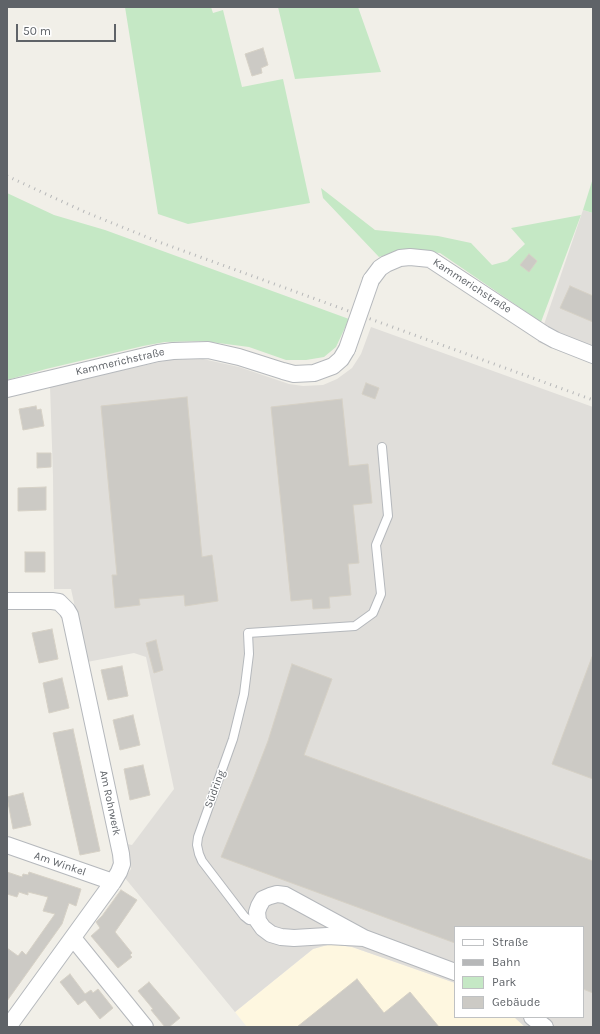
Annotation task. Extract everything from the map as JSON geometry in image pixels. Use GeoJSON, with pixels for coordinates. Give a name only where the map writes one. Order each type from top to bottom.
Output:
{"type":"FeatureCollection","features":[{"type":"Feature","properties":{"kind":"street","name":"Kammerichstraße"},"geometry":{"type":"LineString","coordinates":[[7,389],[158,352],[173,351],[208,350],[239,357],[294,374],[314,373],[333,366],[341,359],[371,280],[380,268],[400,258],[410,257],[430,259],[544,334],[593,355]]}},
{"type":"Feature","properties":{"kind":"street","name":"Am Rohrwerk"},"geometry":{"type":"LineString","coordinates":[[7,602],[58,602],[70,615],[122,864],[113,882],[74,938],[8,1027]]}},
{"type":"Feature","properties":{"kind":"street","name":"Am Winkel"},"geometry":{"type":"LineString","coordinates":[[7,845],[113,882]]}},
{"type":"Feature","properties":{"kind":"street","name":"Südring"},"geometry":{"type":"LineString","coordinates":[[364,938],[327,936],[294,938],[280,937],[271,934],[263,928],[258,921],[257,912],[263,899],[277,894],[291,899],[364,938],[454,972]]}},
{"type":"Feature","properties":{"kind":"street"},"geometry":{"type":"LineString","coordinates":[[74,938],[145,1027]]}},
{"type":"Feature","properties":{"kind":"street"},"geometry":{"type":"LineString","coordinates":[[533,1018],[545,1027]]}},
{"type":"Feature","properties":{"kind":"lane","name":"Südring"},"geometry":{"type":"LineString","coordinates":[[258,921],[249,920],[244,916],[202,861],[197,845],[198,837],[233,740],[244,694],[249,654],[248,633],[355,626],[373,613],[381,594],[376,546],[388,516],[382,447]]}},
{"type":"Feature","properties":{"kind":"shaded area"},"geometry":{"type":"Polygon","coordinates":[[[583,210],[593,213],[593,362],[538,342],[583,210]]]}},
{"type":"Feature","properties":{"kind":"shaded area"},"geometry":{"type":"Polygon","coordinates":[[[371,327],[593,407],[593,1027],[525,1027],[515,1018],[584,1018],[584,926],[454,926],[454,983],[352,947],[331,944],[313,949],[235,1012],[125,878],[131,869],[127,844],[132,845],[174,789],[146,657],[134,653],[87,662],[71,589],[54,589],[53,476],[50,386],[169,360],[203,359],[239,367],[289,384],[303,386],[323,385],[337,379],[352,368],[361,354],[371,327]]]}},
{"type":"Feature","properties":{"kind":"shaded area"},"geometry":{"type":"Polygon","coordinates":[[[331,944],[352,947],[454,983],[454,1018],[515,1018],[525,1027],[247,1027],[235,1012],[313,949],[331,944]]]}},
{"type":"Feature","properties":{"kind":"green space"},"geometry":{"type":"Polygon","coordinates":[[[125,7],[211,7],[213,13],[223,10],[242,87],[283,79],[310,203],[188,224],[158,214],[125,7]]]}},
{"type":"Feature","properties":{"kind":"green space"},"geometry":{"type":"Polygon","coordinates":[[[278,7],[358,7],[381,72],[295,79],[278,7]]]}},
{"type":"Feature","properties":{"kind":"green space"},"geometry":{"type":"Polygon","coordinates":[[[593,178],[593,213],[583,210],[593,178]]]}},
{"type":"Feature","properties":{"kind":"green space"},"geometry":{"type":"Polygon","coordinates":[[[321,188],[375,230],[438,236],[471,243],[492,265],[507,261],[525,244],[511,228],[581,215],[541,322],[440,253],[401,250],[379,257],[323,198],[321,188]]]}},
{"type":"Feature","properties":{"kind":"green space"},"geometry":{"type":"Polygon","coordinates":[[[7,193],[54,215],[105,230],[349,319],[336,347],[324,357],[306,360],[286,360],[249,347],[203,341],[165,342],[46,369],[7,380],[7,193]]]}},
{"type":"Feature","properties":{"kind":"building"},"geometry":{"type":"Polygon","coordinates":[[[263,48],[268,65],[261,68],[262,73],[252,76],[245,54],[263,48]]]}},
{"type":"Feature","properties":{"kind":"building"},"geometry":{"type":"Polygon","coordinates":[[[529,254],[537,261],[529,272],[520,265],[529,254]]]}},
{"type":"Feature","properties":{"kind":"building"},"geometry":{"type":"Polygon","coordinates":[[[570,286],[593,296],[593,322],[560,308],[570,286]]]}},
{"type":"Feature","properties":{"kind":"building"},"geometry":{"type":"Polygon","coordinates":[[[366,383],[379,388],[375,399],[362,394],[366,383]]]}},
{"type":"Feature","properties":{"kind":"building"},"geometry":{"type":"Polygon","coordinates":[[[187,397],[202,557],[212,555],[218,601],[185,606],[184,595],[139,599],[140,605],[115,608],[112,575],[117,575],[101,406],[187,397]]]}},
{"type":"Feature","properties":{"kind":"building"},"geometry":{"type":"Polygon","coordinates":[[[342,399],[349,466],[368,464],[372,503],[353,505],[359,563],[348,564],[351,595],[329,597],[330,608],[313,609],[312,599],[291,601],[271,407],[342,399]]]}},
{"type":"Feature","properties":{"kind":"building"},"geometry":{"type":"Polygon","coordinates":[[[36,406],[37,410],[41,409],[44,426],[23,430],[19,409],[36,406]]]}},
{"type":"Feature","properties":{"kind":"building"},"geometry":{"type":"Polygon","coordinates":[[[37,453],[51,453],[51,467],[37,468],[37,453]]]}},
{"type":"Feature","properties":{"kind":"building"},"geometry":{"type":"Polygon","coordinates":[[[46,487],[46,510],[18,511],[18,488],[46,487]]]}},
{"type":"Feature","properties":{"kind":"building"},"geometry":{"type":"Polygon","coordinates":[[[25,552],[45,552],[45,572],[25,572],[25,552]]]}},
{"type":"Feature","properties":{"kind":"building"},"geometry":{"type":"Polygon","coordinates":[[[52,629],[58,659],[39,663],[32,633],[52,629]]]}},
{"type":"Feature","properties":{"kind":"building"},"geometry":{"type":"Polygon","coordinates":[[[156,640],[163,670],[154,673],[146,643],[156,640]]]}},
{"type":"Feature","properties":{"kind":"building"},"geometry":{"type":"Polygon","coordinates":[[[593,657],[593,779],[552,764],[593,657]]]}},
{"type":"Feature","properties":{"kind":"building"},"geometry":{"type":"Polygon","coordinates":[[[292,664],[332,679],[304,755],[593,861],[593,993],[584,989],[584,926],[454,926],[454,943],[221,857],[268,741],[292,664]]]}},
{"type":"Feature","properties":{"kind":"building"},"geometry":{"type":"Polygon","coordinates":[[[122,666],[128,696],[108,700],[101,670],[122,666]]]}},
{"type":"Feature","properties":{"kind":"building"},"geometry":{"type":"Polygon","coordinates":[[[62,678],[69,708],[49,713],[43,683],[62,678]]]}},
{"type":"Feature","properties":{"kind":"building"},"geometry":{"type":"Polygon","coordinates":[[[133,715],[140,745],[120,750],[113,720],[133,715]]]}},
{"type":"Feature","properties":{"kind":"building"},"geometry":{"type":"Polygon","coordinates":[[[73,729],[100,851],[80,855],[53,733],[73,729]]]}},
{"type":"Feature","properties":{"kind":"building"},"geometry":{"type":"Polygon","coordinates":[[[143,765],[150,795],[130,800],[124,769],[143,765]]]}},
{"type":"Feature","properties":{"kind":"building"},"geometry":{"type":"Polygon","coordinates":[[[23,793],[31,825],[13,829],[7,797],[23,793]]]}},
{"type":"Feature","properties":{"kind":"building"},"geometry":{"type":"Polygon","coordinates":[[[7,872],[22,877],[23,874],[28,875],[29,872],[81,889],[76,906],[69,903],[62,924],[7,1001],[7,948],[18,956],[22,951],[26,955],[55,914],[43,911],[48,897],[28,892],[28,895],[19,892],[17,897],[7,894],[7,872]]]}},
{"type":"Feature","properties":{"kind":"building"},"geometry":{"type":"Polygon","coordinates":[[[121,890],[137,900],[115,932],[132,953],[130,955],[132,957],[118,968],[91,936],[100,928],[96,922],[121,890]]]}},
{"type":"Feature","properties":{"kind":"building"},"geometry":{"type":"Polygon","coordinates":[[[70,974],[85,994],[91,990],[93,993],[98,989],[113,1008],[100,1019],[85,1000],[78,1005],[60,982],[70,974]]]}},
{"type":"Feature","properties":{"kind":"building"},"geometry":{"type":"Polygon","coordinates":[[[357,979],[384,1013],[410,992],[439,1027],[297,1027],[357,979]]]}},
{"type":"Feature","properties":{"kind":"building"},"geometry":{"type":"Polygon","coordinates":[[[149,982],[180,1018],[169,1027],[165,1027],[151,1010],[153,1009],[138,991],[149,982]]]}},
{"type":"Feature","properties":{"kind":"railway"},"geometry":{"type":"LineString","coordinates":[[7,176],[85,212],[159,242],[593,400]]}}]}
